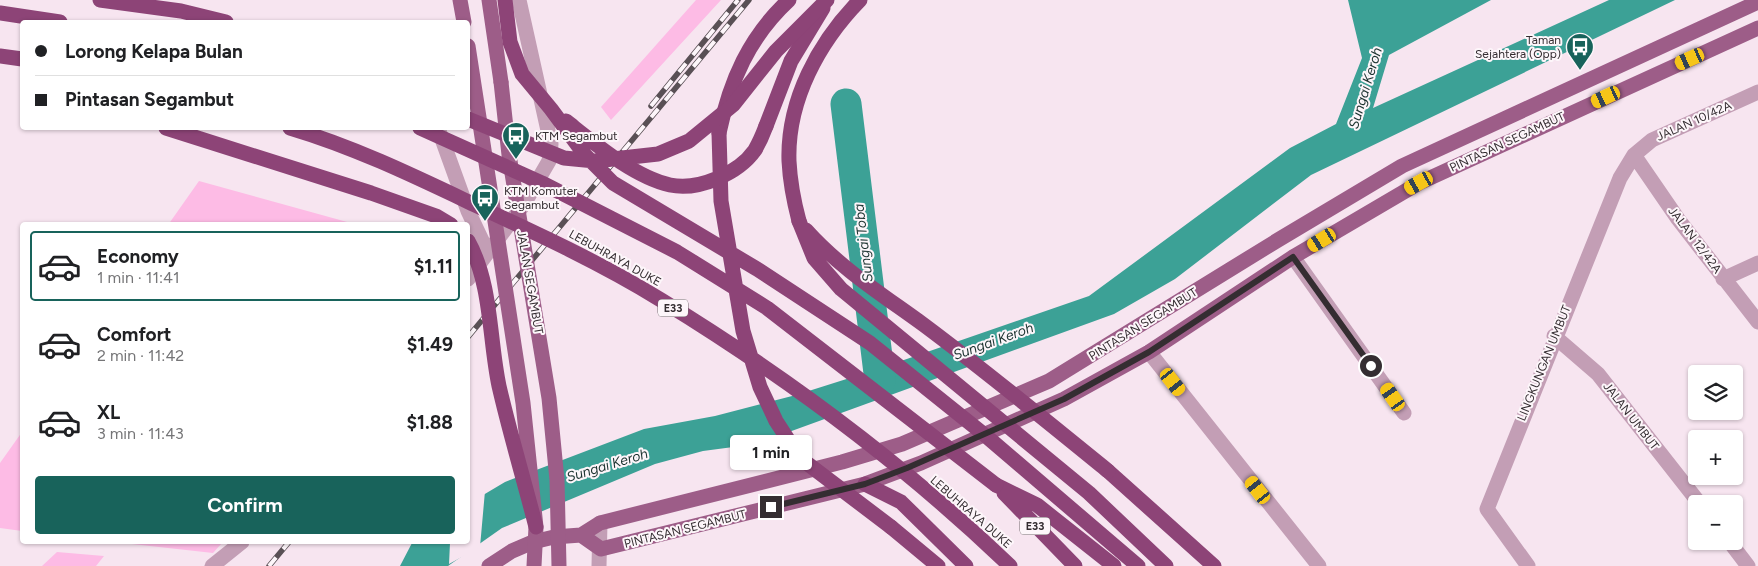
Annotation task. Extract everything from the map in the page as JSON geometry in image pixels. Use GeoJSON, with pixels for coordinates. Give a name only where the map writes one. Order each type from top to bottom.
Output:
{"type":"FeatureCollection","features":[{"type":"Feature","properties":{"kind":"highway"},"geometry":{"type":"LineString","coordinates":[[100,0],[181,11],[218,20]]}},
{"type":"Feature","properties":{"kind":"highway"},"geometry":{"type":"LineString","coordinates":[[506,0],[510,42],[515,61],[522,74],[585,155],[613,183],[756,269],[870,343],[986,436],[1138,566]]}},
{"type":"Feature","properties":{"kind":"highway"},"geometry":{"type":"LineString","coordinates":[[789,0],[746,53],[727,96],[719,133],[720,200],[743,331],[760,387],[776,421],[800,458],[891,527],[938,566]]}},
{"type":"Feature","properties":{"kind":"highway"},"geometry":{"type":"LineString","coordinates":[[551,109],[599,146],[642,174],[670,185],[690,185],[714,180],[736,168],[754,151],[766,126],[791,61],[827,0]]}},
{"type":"Feature","properties":{"kind":"highway"},"geometry":{"type":"LineString","coordinates":[[470,120],[564,158],[595,161],[658,154],[689,141],[733,105],[776,51],[827,0]]}},
{"type":"Feature","properties":{"kind":"highway"},"geometry":{"type":"LineString","coordinates":[[860,0],[849,12],[816,59],[800,94],[792,120],[789,160],[793,196],[799,222],[814,258],[840,288],[1089,492],[1166,566]]}},
{"type":"Feature","properties":{"kind":"highway"},"geometry":{"type":"LineString","coordinates":[[0,13],[47,20]]}},
{"type":"Feature","properties":{"kind":"highway"},"geometry":{"type":"LineString","coordinates":[[0,56],[20,59]]}},
{"type":"Feature","properties":{"kind":"highway"},"geometry":{"type":"LineString","coordinates":[[172,130],[371,193],[436,216],[446,222]]}},
{"type":"Feature","properties":{"kind":"highway","name":"LEBUHRAYA DUKE"},"geometry":{"type":"LineString","coordinates":[[296,130],[368,155],[447,191],[569,249],[660,299],[844,425],[966,524],[1010,566]]}},
{"type":"Feature","properties":{"kind":"highway","name":"E33"},"geometry":{"type":"LineString","coordinates":[[424,130],[542,184],[677,252],[767,308],[996,485],[1075,566]]}},
{"type":"Feature","properties":{"kind":"highway"},"geometry":{"type":"LineString","coordinates":[[799,222],[825,250],[856,277],[924,326],[1108,471],[1214,566]]}},
{"type":"Feature","properties":{"kind":"highway"},"geometry":{"type":"LineString","coordinates":[[470,245],[475,254],[482,280],[499,385],[536,527]]}},
{"type":"Feature","properties":{"kind":"highway"},"geometry":{"type":"LineString","coordinates":[[865,484],[901,502],[966,566]]}},
{"type":"Feature","properties":{"kind":"highway"},"geometry":{"type":"LineString","coordinates":[[996,485],[1037,505],[1114,566]]}},
{"type":"Feature","properties":{"kind":"main road"},"geometry":{"type":"LineString","coordinates":[[460,0],[464,20]]}},
{"type":"Feature","properties":{"kind":"main road","name":"JALAN SEGAMBUT"},"geometry":{"type":"LineString","coordinates":[[489,0],[509,154],[549,398],[557,480],[560,566]]}},
{"type":"Feature","properties":{"kind":"main road"},"geometry":{"type":"LineString","coordinates":[[497,0],[501,82]]}},
{"type":"Feature","properties":{"kind":"main road","name":"PINTASAN SEGAMBUT"},"geometry":{"type":"LineString","coordinates":[[489,566],[512,551],[533,542],[554,537],[581,535],[600,523],[842,462],[902,444],[1049,381],[1402,166],[1758,2]]}},
{"type":"Feature","properties":{"kind":"main road","name":"PINTASAN SEGAMBUT"},"geometry":{"type":"LineString","coordinates":[[601,549],[865,484],[922,463],[1064,399],[1149,352],[1293,257],[1419,183],[1758,28]]}},
{"type":"Feature","properties":{"kind":"main road","name":"JALAN SEGAMBUT"},"geometry":{"type":"LineString","coordinates":[[470,59],[523,403],[536,527],[534,566]]}},
{"type":"Feature","properties":{"kind":"main road"},"geometry":{"type":"LineString","coordinates":[[581,535],[601,549]]}},
{"type":"Feature","properties":{"kind":"street"},"geometry":{"type":"LineString","coordinates":[[470,275],[524,204],[549,161],[550,144],[519,0]]}},
{"type":"Feature","properties":{"kind":"street","name":"JALAN 10/42A"},"geometry":{"type":"LineString","coordinates":[[1634,155],[1652,140],[1758,92]]}},
{"type":"Feature","properties":{"kind":"street"},"geometry":{"type":"LineString","coordinates":[[439,130],[468,211],[488,251]]}},
{"type":"Feature","properties":{"kind":"street","name":"JALAN 12/42A"},"geometry":{"type":"LineString","coordinates":[[1634,155],[1723,279],[1758,322]]}},
{"type":"Feature","properties":{"kind":"street","name":"LINGKUNGAN UMBUT"},"geometry":{"type":"LineString","coordinates":[[1528,566],[1487,509],[1554,336],[1620,178],[1634,155]]}},
{"type":"Feature","properties":{"kind":"street"},"geometry":{"type":"LineString","coordinates":[[1293,257],[1404,413]]}},
{"type":"Feature","properties":{"kind":"street"},"geometry":{"type":"LineString","coordinates":[[1723,279],[1758,263]]}},
{"type":"Feature","properties":{"kind":"street","name":"JALAN UMBUT"},"geometry":{"type":"LineString","coordinates":[[1554,336],[1598,374],[1693,495]]}},
{"type":"Feature","properties":{"kind":"street"},"geometry":{"type":"LineString","coordinates":[[1149,352],[1318,566]]}},
{"type":"Feature","properties":{"kind":"street"},"geometry":{"type":"LineString","coordinates":[[599,566],[601,549],[600,523]]}},
{"type":"Feature","properties":{"kind":"street"},"geometry":{"type":"LineString","coordinates":[[212,566],[240,544]]}},
{"type":"Feature","properties":{"kind":"street"},"geometry":{"type":"LineString","coordinates":[[1736,550],[1748,566]]}},
{"type":"Feature","properties":{"kind":"shaded area"},"geometry":{"type":"Polygon","coordinates":[[[696,0],[721,0],[611,120],[601,107],[696,0]]]}},
{"type":"Feature","properties":{"kind":"shaded area"},"geometry":{"type":"Polygon","coordinates":[[[199,181],[347,222],[170,222],[199,181]]]}},
{"type":"Feature","properties":{"kind":"shaded area"},"geometry":{"type":"Polygon","coordinates":[[[20,435],[20,531],[0,528],[0,463],[20,435]]]}},
{"type":"Feature","properties":{"kind":"shaded area"},"geometry":{"type":"Polygon","coordinates":[[[132,544],[221,544],[213,553],[132,544]]]}},
{"type":"Feature","properties":{"kind":"shaded area"},"geometry":{"type":"Polygon","coordinates":[[[57,552],[104,556],[96,566],[42,566],[57,552]]]}},
{"type":"Feature","properties":{"kind":"water","name":"Sungai Keroh"},"geometry":{"type":"Polygon","coordinates":[[[1348,0],[1491,0],[1389,55],[1373,108],[1609,0],[1675,0],[1311,175],[1175,279],[1114,314],[756,444],[703,451],[655,464],[502,528],[448,566],[400,566],[411,544],[470,544],[470,503],[505,482],[644,429],[715,416],[796,395],[875,370],[1089,296],[1290,148],[1336,124],[1362,58],[1348,0]]]}},
{"type":"Feature","properties":{"kind":"pier"},"geometry":{"type":"Polygon","coordinates":[[[485,491],[480,547],[449,564],[450,544],[470,544],[470,500],[485,491]]]}},
{"type":"Feature","properties":{"kind":"waterway","name":"Sungai Toba"},"geometry":{"type":"LineString","coordinates":[[846,104],[880,381]]}},
{"type":"Feature","properties":{"kind":"railway"},"geometry":{"type":"LineString","coordinates":[[651,106],[738,0]]}},
{"type":"Feature","properties":{"kind":"railway"},"geometry":{"type":"LineString","coordinates":[[470,335],[749,0]]}},
{"type":"Feature","properties":{"kind":"railway"},"geometry":{"type":"LineString","coordinates":[[269,566],[287,544]]}},
{"type":"Feature","properties":{"kind":"place","name":"Taman Sejahtera (Opp)"},"geometry":{"type":"Point","coordinates":[1580,71]}},
{"type":"Feature","properties":{"kind":"place","name":"KTM Segambut"},"geometry":{"type":"Point","coordinates":[516,160]}},
{"type":"Feature","properties":{"kind":"place","name":"KTM Komuter Segambut"},"geometry":{"type":"Point","coordinates":[485,222]}},
{"type":"Feature","properties":{"kind":"route"},"geometry":{"type":"LineString","coordinates":[[771,507],[865,484],[922,463],[1064,399],[1149,352],[1293,257],[1371,366]]}}]}
